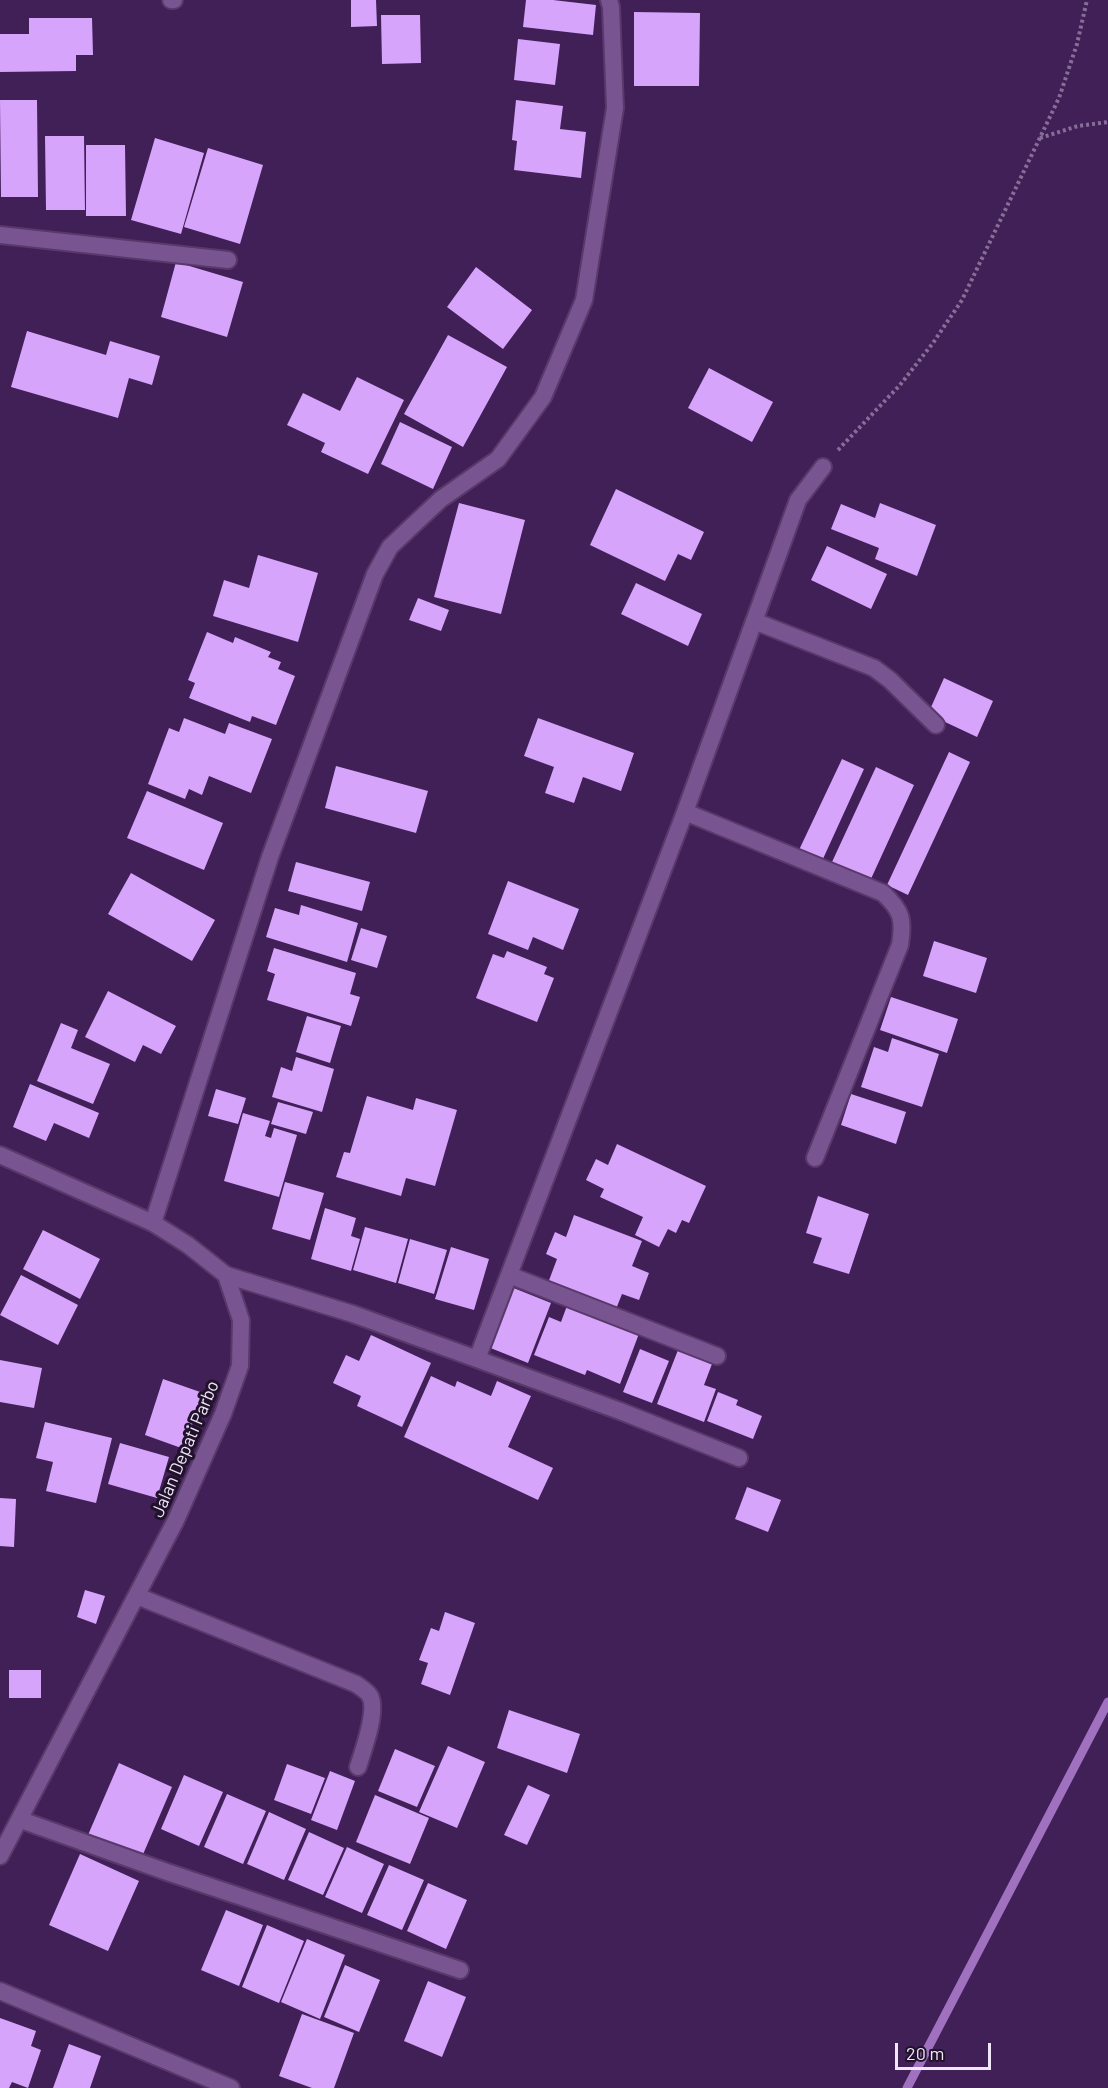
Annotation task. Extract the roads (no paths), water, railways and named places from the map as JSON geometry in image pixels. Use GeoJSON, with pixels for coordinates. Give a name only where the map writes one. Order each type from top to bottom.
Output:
{"type":"FeatureCollection","features":[{"type":"Feature","properties":{"kind":"street"},"geometry":{"type":"LineString","coordinates":[[153,1223],[270,857],[375,574],[390,547],[441,499],[498,459],[543,397],[584,300],[615,108],[609,0]]}},
{"type":"Feature","properties":{"kind":"street"},"geometry":{"type":"LineString","coordinates":[[0,235],[228,260]]}},
{"type":"Feature","properties":{"kind":"street"},"geometry":{"type":"LineString","coordinates":[[477,1359],[685,812],[798,500],[823,466]]}},
{"type":"Feature","properties":{"kind":"street"},"geometry":{"type":"LineString","coordinates":[[754,621],[874,668],[890,680],[936,725]]}},
{"type":"Feature","properties":{"kind":"street"},"geometry":{"type":"LineString","coordinates":[[685,812],[883,893],[894,904],[901,916],[900,945],[815,1158]]}},
{"type":"Feature","properties":{"kind":"street"},"geometry":{"type":"LineString","coordinates":[[0,1155],[153,1223],[188,1245],[226,1275],[353,1314],[620,1411],[740,1458]]}},
{"type":"Feature","properties":{"kind":"street","name":"Jalan Depati Parbo"},"geometry":{"type":"LineString","coordinates":[[0,1856],[21,1820],[176,1520],[223,1414],[240,1366],[241,1320],[226,1275]]}},
{"type":"Feature","properties":{"kind":"street"},"geometry":{"type":"LineString","coordinates":[[509,1275],[717,1356]]}},
{"type":"Feature","properties":{"kind":"street"},"geometry":{"type":"LineString","coordinates":[[137,1596],[356,1683],[370,1695],[372,1703],[372,1719],[358,1767]]}},
{"type":"Feature","properties":{"kind":"street"},"geometry":{"type":"LineString","coordinates":[[21,1820],[167,1872],[460,1970]]}},
{"type":"Feature","properties":{"kind":"street"},"geometry":{"type":"LineString","coordinates":[[0,1991],[231,2088]]}},
{"type":"Feature","properties":{"kind":"waterway"},"geometry":{"type":"LineString","coordinates":[[907,2088],[1108,1702]]}}]}
